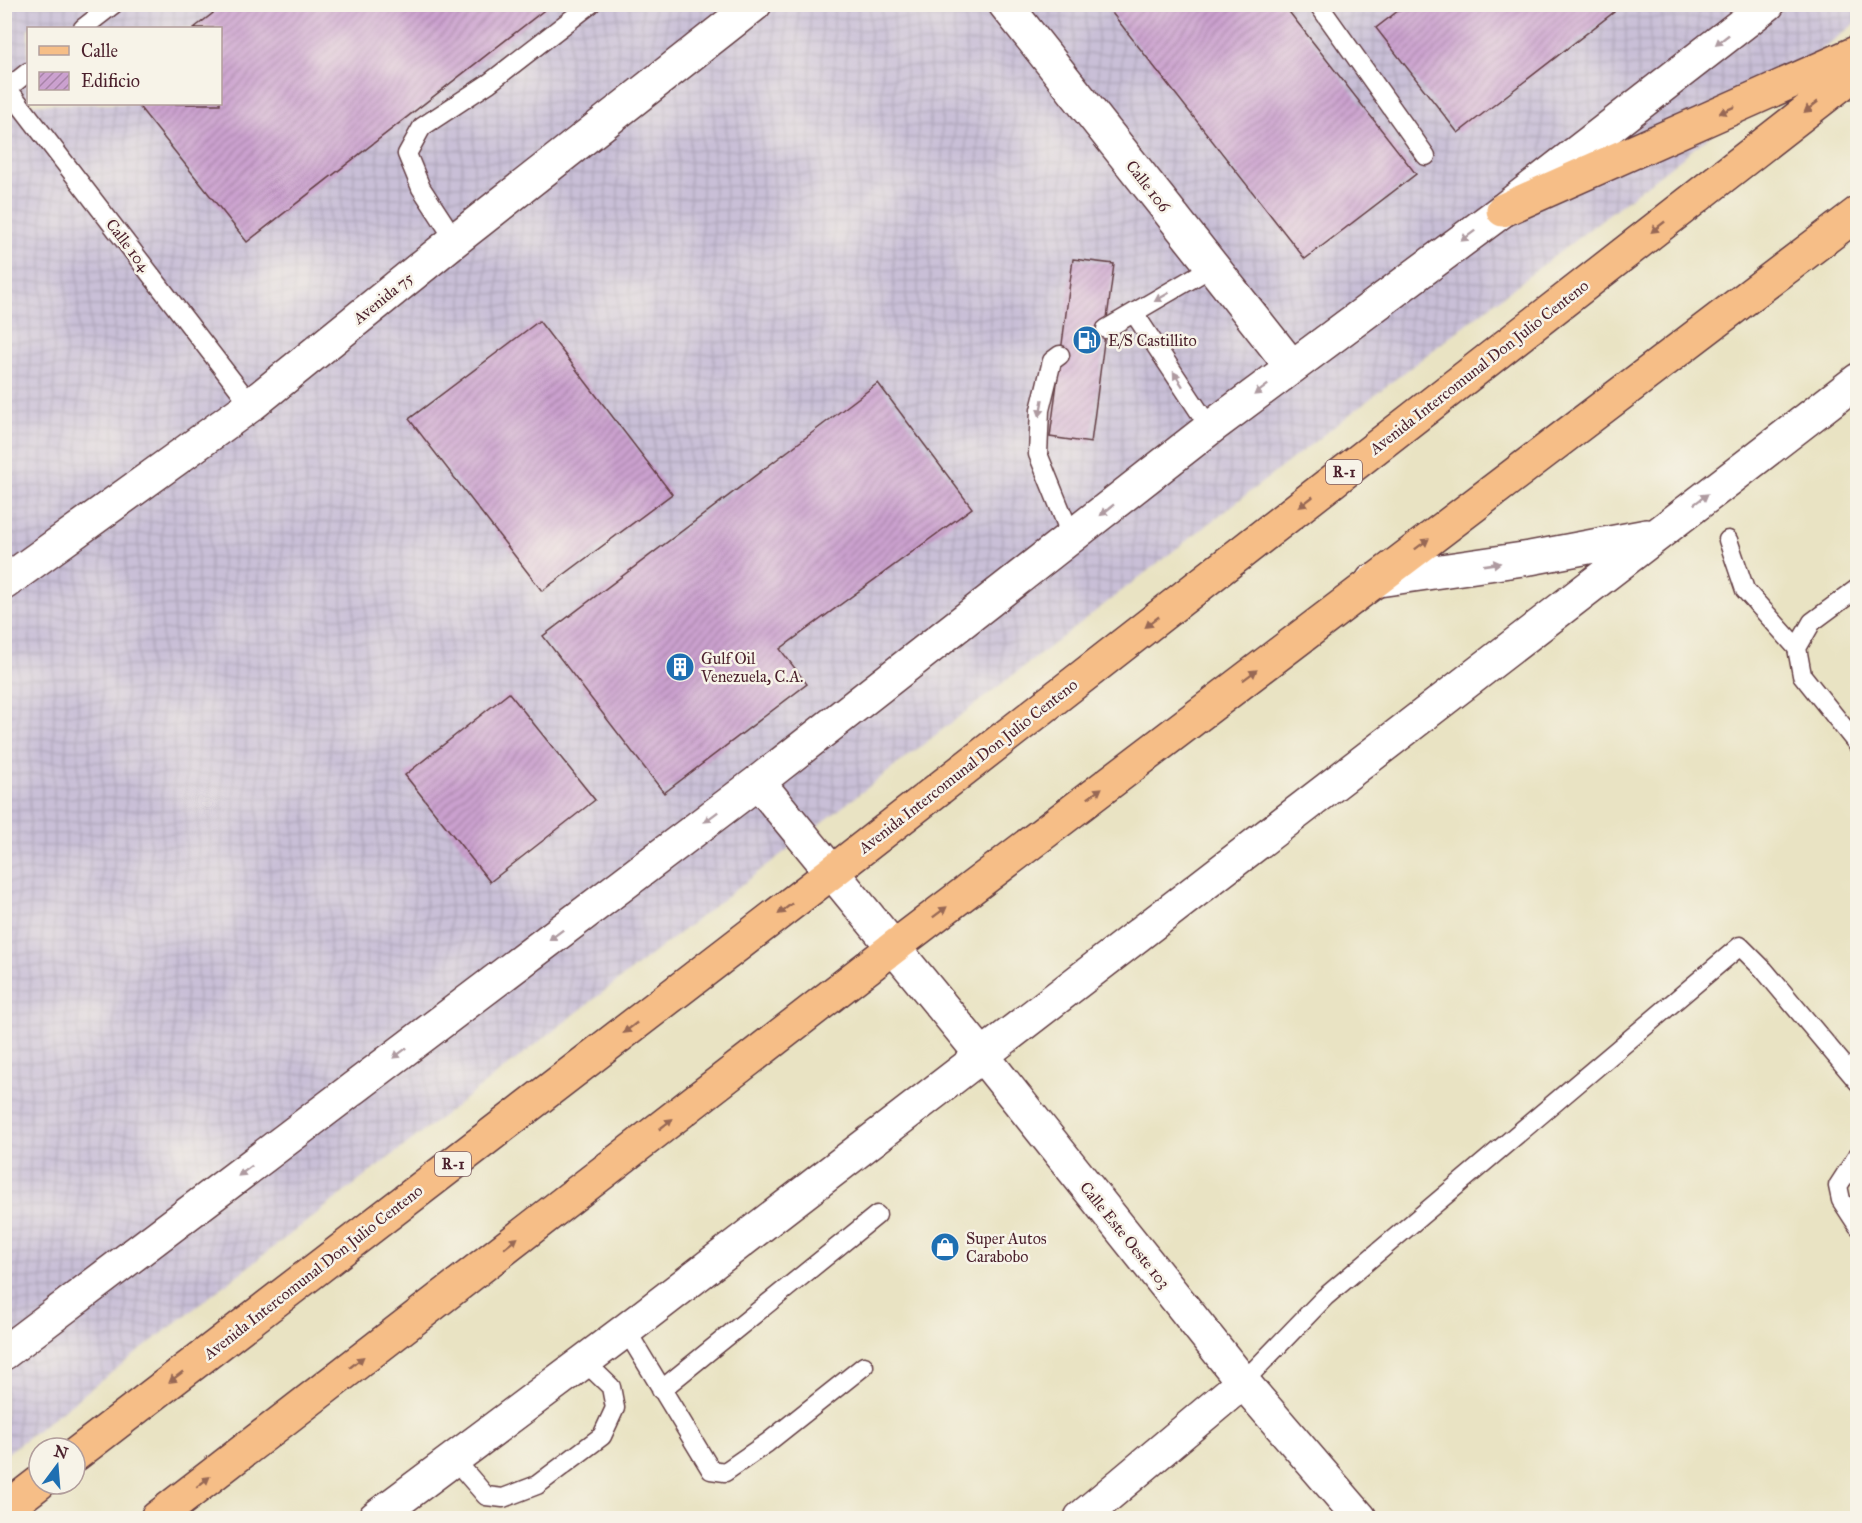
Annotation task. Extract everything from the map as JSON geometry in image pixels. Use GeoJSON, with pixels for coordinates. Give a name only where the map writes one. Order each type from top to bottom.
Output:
{"type":"FeatureCollection","features":[{"type":"Feature","properties":{"kind":"main road"},"geometry":{"type":"LineString","coordinates":[[1503,210],[1857,52]]}},
{"type":"Feature","properties":{"kind":"main road","name":"Avenida Intercomunal Don Julio Centeno"},"geometry":{"type":"LineString","coordinates":[[87,1446],[831,873],[1857,71]]}},
{"type":"Feature","properties":{"kind":"main road"},"geometry":{"type":"LineString","coordinates":[[157,1518],[894,947],[1857,213]]}},
{"type":"Feature","properties":{"kind":"main road"},"geometry":{"type":"LineString","coordinates":[[4,1510],[27,1492]]}},
{"type":"Feature","properties":{"kind":"street","name":"Avenida 75"},"geometry":{"type":"LineString","coordinates":[[4,583],[250,405],[755,4]]}},
{"type":"Feature","properties":{"kind":"street","name":"Calle 106"},"geometry":{"type":"LineString","coordinates":[[1005,4],[1292,367]]}},
{"type":"Feature","properties":{"kind":"street"},"geometry":{"type":"LineString","coordinates":[[4,1353],[758,782],[1210,428],[1503,210],[1768,4]]}},
{"type":"Feature","properties":{"kind":"street"},"geometry":{"type":"LineString","coordinates":[[375,1518],[626,1330],[1654,534],[1857,380]]}},
{"type":"Feature","properties":{"kind":"street"},"geometry":{"type":"LineString","coordinates":[[1372,581],[1530,558],[1654,534]]}},
{"type":"Feature","properties":{"kind":"street","name":"Calle Este Oeste 103"},"geometry":{"type":"LineString","coordinates":[[758,782],[981,1054],[1243,1382],[1360,1518]]}},
{"type":"Feature","properties":{"kind":"street"},"geometry":{"type":"LineString","coordinates":[[1081,1518],[1243,1382]]}},
{"type":"Feature","properties":{"kind":"lane"},"geometry":{"type":"LineString","coordinates":[[84,27],[114,4]]}},
{"type":"Feature","properties":{"kind":"lane"},"geometry":{"type":"LineString","coordinates":[[455,240],[421,188],[407,154],[422,127],[489,83],[591,4]]}},
{"type":"Feature","properties":{"kind":"lane"},"geometry":{"type":"LineString","coordinates":[[1318,4],[1426,156]]}},
{"type":"Feature","properties":{"kind":"lane"},"geometry":{"type":"LineString","coordinates":[[6,86],[27,73]]}},
{"type":"Feature","properties":{"kind":"lane","name":"Calle 104"},"geometry":{"type":"LineString","coordinates":[[6,86],[250,405]]}},
{"type":"Feature","properties":{"kind":"lane"},"geometry":{"type":"LineString","coordinates":[[1106,329],[1212,267]]}},
{"type":"Feature","properties":{"kind":"lane"},"geometry":{"type":"LineString","coordinates":[[1134,313],[1210,428]]}},
{"type":"Feature","properties":{"kind":"lane"},"geometry":{"type":"LineString","coordinates":[[1060,355],[1052,362],[1040,410],[1038,454],[1072,538]]}},
{"type":"Feature","properties":{"kind":"lane"},"geometry":{"type":"LineString","coordinates":[[1728,540],[1745,590],[1797,648],[1802,675],[1857,745]]}},
{"type":"Feature","properties":{"kind":"lane"},"geometry":{"type":"LineString","coordinates":[[1797,648],[1812,621],[1857,588]]}},
{"type":"Feature","properties":{"kind":"lane"},"geometry":{"type":"LineString","coordinates":[[1243,1382],[1325,1297],[1740,946],[1764,970],[1857,1082]]}},
{"type":"Feature","properties":{"kind":"lane"},"geometry":{"type":"LineString","coordinates":[[1857,1155],[1838,1186],[1841,1200],[1857,1226]]}},
{"type":"Feature","properties":{"kind":"lane"},"geometry":{"type":"LineString","coordinates":[[661,1390],[877,1215]]}},
{"type":"Feature","properties":{"kind":"lane"},"geometry":{"type":"LineString","coordinates":[[626,1330],[711,1470],[724,1472],[767,1443],[864,1365]]}},
{"type":"Feature","properties":{"kind":"lane"},"geometry":{"type":"LineString","coordinates":[[454,1459],[486,1496],[503,1498],[537,1485],[602,1436],[615,1408],[611,1387],[584,1361]]}},
{"type":"Feature","properties":{"kind":"shaded area"},"geometry":{"type":"Polygon","coordinates":[[[5,5],[1857,5],[1857,22],[5,1455],[5,5]]]}},
{"type":"Feature","properties":{"kind":"building"},"geometry":{"type":"Polygon","coordinates":[[[225,4],[552,4],[247,242],[138,105],[222,105],[222,27],[195,27],[225,4]]]}},
{"type":"Feature","properties":{"kind":"building"},"geometry":{"type":"Polygon","coordinates":[[[1105,4],[1283,4],[1416,174],[1305,259],[1105,4]]]}},
{"type":"Feature","properties":{"kind":"building"},"geometry":{"type":"Polygon","coordinates":[[[1407,4],[1608,4],[1614,12],[1458,133],[1376,28],[1407,4]]]}},
{"type":"Feature","properties":{"kind":"building"},"geometry":{"type":"Polygon","coordinates":[[[1073,259],[1114,264],[1091,443],[1050,437],[1073,259]]]}},
{"type":"Feature","properties":{"kind":"building"},"geometry":{"type":"Polygon","coordinates":[[[539,321],[672,494],[542,591],[409,419],[539,321]]]}},
{"type":"Feature","properties":{"kind":"building"},"geometry":{"type":"Polygon","coordinates":[[[878,383],[972,508],[780,649],[807,684],[664,793],[543,636],[878,383]]]}},
{"type":"Feature","properties":{"kind":"building"},"geometry":{"type":"Polygon","coordinates":[[[509,693],[595,800],[490,882],[405,775],[509,693]]]}},
{"type":"Feature","properties":{"kind":"place","name":"E/S Castillito"},"geometry":{"type":"Point","coordinates":[1087,340]}},
{"type":"Feature","properties":{"kind":"place","name":"Gulf Oil Venezuela, C.A."},"geometry":{"type":"Point","coordinates":[680,667]}},
{"type":"Feature","properties":{"kind":"place","name":"Super Autos Carabobo"},"geometry":{"type":"Point","coordinates":[945,1247]}}]}
